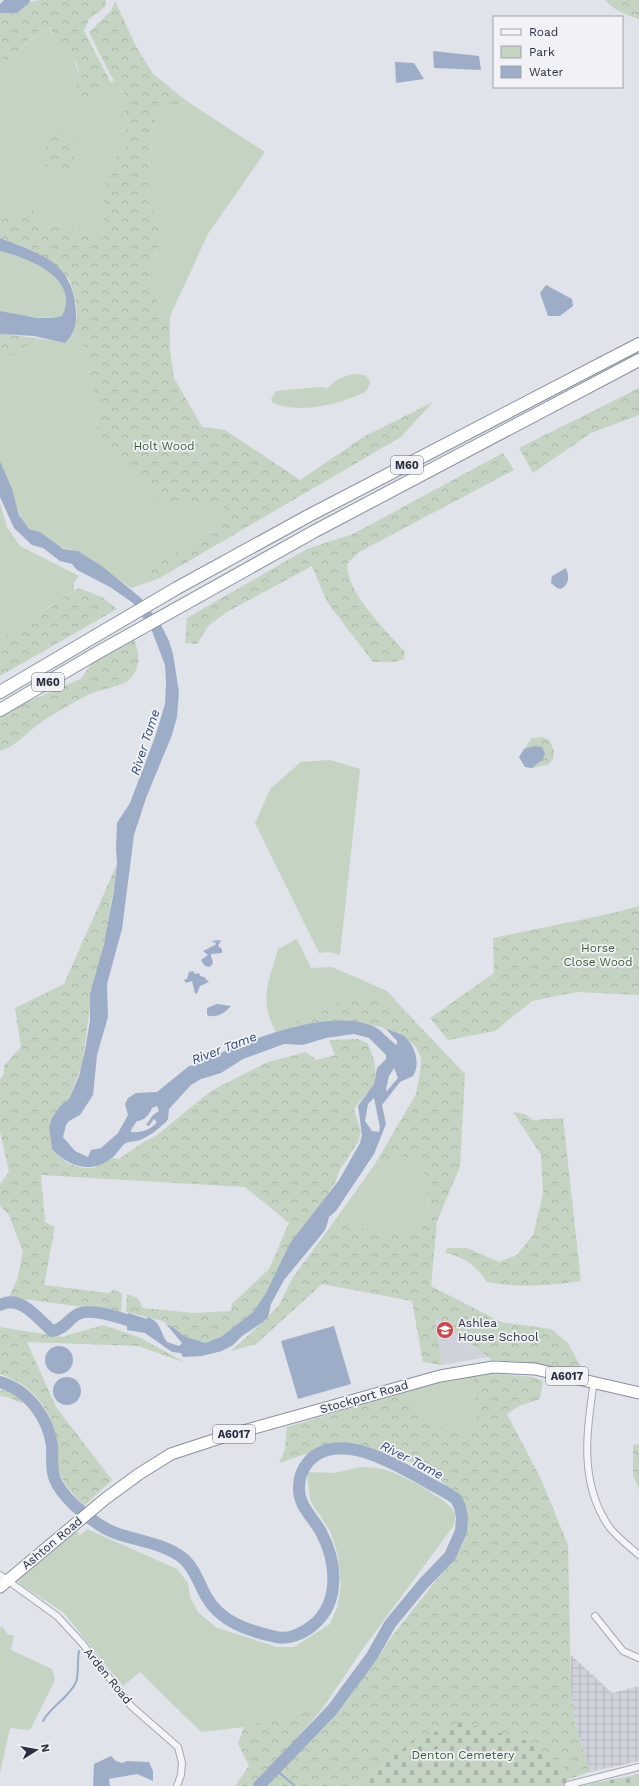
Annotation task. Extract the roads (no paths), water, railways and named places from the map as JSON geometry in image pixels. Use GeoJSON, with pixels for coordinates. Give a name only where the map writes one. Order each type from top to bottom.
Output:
{"type":"FeatureCollection","features":[{"type":"Feature","properties":{"kind":"highway","name":"M60"},"geometry":{"type":"LineString","coordinates":[[0,692],[177,588],[310,515],[639,344]]}},
{"type":"Feature","properties":{"kind":"highway","name":"M60"},"geometry":{"type":"LineString","coordinates":[[0,710],[97,653],[315,530],[639,360]]}},
{"type":"Feature","properties":{"kind":"highway","name":"Stockport Road"},"geometry":{"type":"LineString","coordinates":[[105,1499],[158,1462],[188,1448],[440,1376],[500,1367],[535,1369],[639,1393]]}},
{"type":"Feature","properties":{"kind":"highway","name":"Ashton Road"},"geometry":{"type":"LineString","coordinates":[[2,1581],[77,1523],[105,1499]]}},
{"type":"Feature","properties":{"kind":"street"},"geometry":{"type":"LineString","coordinates":[[594,1382],[588,1423],[587,1443],[592,1486],[602,1516],[611,1529],[639,1555]]}},
{"type":"Feature","properties":{"kind":"street","name":"Arden Road"},"geometry":{"type":"LineString","coordinates":[[2,1581],[57,1616],[82,1643],[131,1706],[178,1747],[182,1763],[181,1774],[177,1786]]}},
{"type":"Feature","properties":{"kind":"street"},"geometry":{"type":"LineString","coordinates":[[595,1616],[623,1651],[639,1658]]}},
{"type":"Feature","properties":{"kind":"street"},"geometry":{"type":"LineString","coordinates":[[568,1785],[639,1767]]}},
{"type":"Feature","properties":{"kind":"water"},"geometry":{"type":"Polygon","coordinates":[[[4,0],[30,0],[30,2],[17,13],[0,13],[0,4],[4,0]]]}},
{"type":"Feature","properties":{"kind":"water"},"geometry":{"type":"Polygon","coordinates":[[[433,51],[479,56],[481,70],[434,68],[433,51]]]}},
{"type":"Feature","properties":{"kind":"water"},"geometry":{"type":"Polygon","coordinates":[[[395,62],[414,63],[424,79],[396,83],[395,62]]]}},
{"type":"Feature","properties":{"kind":"water"},"geometry":{"type":"Polygon","coordinates":[[[0,238],[29,249],[53,262],[62,271],[69,282],[74,296],[76,317],[72,333],[65,343],[34,336],[0,334],[0,311],[37,318],[52,318],[62,316],[66,303],[64,291],[58,281],[49,272],[24,259],[0,251],[0,238]]]}},
{"type":"Feature","properties":{"kind":"water"},"geometry":{"type":"Polygon","coordinates":[[[546,285],[572,299],[573,306],[560,316],[548,316],[540,293],[546,285]]]}},
{"type":"Feature","properties":{"kind":"water"},"geometry":{"type":"Polygon","coordinates":[[[0,461],[12,489],[19,515],[29,529],[40,532],[63,549],[78,551],[103,567],[141,598],[161,625],[169,641],[173,654],[179,692],[177,717],[172,735],[146,798],[134,835],[122,929],[107,984],[108,1017],[97,1055],[93,1095],[80,1115],[69,1121],[66,1125],[63,1137],[75,1151],[88,1157],[91,1150],[101,1148],[118,1133],[128,1115],[125,1104],[128,1098],[136,1093],[157,1092],[189,1066],[196,1065],[199,1061],[214,1054],[219,1054],[253,1040],[294,1027],[314,1023],[353,1021],[374,1026],[397,1045],[397,1041],[386,1029],[404,1036],[411,1044],[416,1055],[417,1066],[413,1076],[400,1082],[382,1105],[386,1124],[374,1154],[336,1211],[329,1217],[326,1228],[322,1234],[284,1280],[271,1304],[268,1317],[242,1336],[233,1345],[222,1351],[202,1356],[183,1357],[181,1353],[172,1352],[145,1333],[127,1330],[128,1313],[147,1319],[147,1317],[152,1319],[158,1324],[167,1342],[179,1346],[182,1343],[166,1324],[184,1336],[205,1343],[221,1337],[253,1312],[266,1293],[290,1243],[339,1180],[360,1143],[362,1135],[358,1106],[374,1084],[377,1068],[386,1059],[386,1055],[369,1038],[354,1034],[326,1038],[303,1045],[284,1044],[243,1059],[221,1073],[201,1079],[191,1085],[169,1109],[168,1119],[166,1122],[144,1138],[138,1141],[126,1143],[105,1163],[89,1167],[73,1164],[52,1149],[49,1127],[52,1118],[60,1106],[69,1099],[79,1076],[85,1050],[90,1020],[90,994],[104,944],[113,896],[117,864],[117,823],[130,803],[155,737],[165,704],[165,665],[152,631],[133,603],[110,587],[77,570],[72,564],[60,561],[43,548],[32,545],[14,528],[0,497],[0,461]],[[394,1068],[389,1076],[386,1089],[387,1091],[398,1078],[394,1068]],[[374,1098],[368,1104],[365,1121],[372,1131],[379,1132],[380,1128],[374,1098]],[[157,1106],[152,1108],[146,1117],[137,1121],[131,1132],[146,1130],[157,1122],[154,1119],[149,1126],[146,1125],[153,1115],[159,1111],[157,1106]]]}},
{"type":"Feature","properties":{"kind":"water"},"geometry":{"type":"Polygon","coordinates":[[[566,568],[568,577],[566,585],[561,589],[557,588],[551,583],[552,576],[566,568]]]}},
{"type":"Feature","properties":{"kind":"water"},"geometry":{"type":"Polygon","coordinates":[[[535,746],[542,747],[545,754],[542,760],[532,768],[525,767],[519,757],[524,749],[535,746]]]}},
{"type":"Feature","properties":{"kind":"water"},"geometry":{"type":"Polygon","coordinates":[[[221,940],[218,946],[222,949],[222,953],[211,954],[213,964],[209,967],[205,966],[201,960],[208,955],[203,951],[215,945],[216,943],[211,941],[221,940]]]}},
{"type":"Feature","properties":{"kind":"water"},"geometry":{"type":"Polygon","coordinates":[[[193,971],[195,974],[199,973],[200,976],[204,977],[209,982],[200,986],[197,994],[195,993],[192,981],[186,983],[184,980],[187,979],[189,972],[193,971]]]}},
{"type":"Feature","properties":{"kind":"water"},"geometry":{"type":"Polygon","coordinates":[[[217,1004],[231,1006],[220,1015],[207,1015],[207,1008],[217,1004]]]}},
{"type":"Feature","properties":{"kind":"water"},"geometry":{"type":"Polygon","coordinates":[[[334,1326],[351,1384],[298,1399],[281,1341],[334,1326]]]}},
{"type":"Feature","properties":{"kind":"water"},"geometry":{"type":"Polygon","coordinates":[[[59,1346],[69,1350],[73,1360],[69,1370],[59,1374],[49,1370],[45,1360],[49,1350],[59,1346]]]}},
{"type":"Feature","properties":{"kind":"water"},"geometry":{"type":"Polygon","coordinates":[[[67,1377],[77,1381],[81,1391],[77,1401],[67,1405],[57,1401],[53,1391],[57,1381],[67,1377]]]}},
{"type":"Feature","properties":{"kind":"water"},"geometry":{"type":"Polygon","coordinates":[[[111,1756],[116,1761],[122,1763],[127,1761],[149,1762],[153,1771],[153,1781],[137,1774],[109,1779],[110,1786],[93,1786],[94,1764],[111,1756]]]}},
{"type":"Feature","properties":{"kind":"waterway","name":"River Tame"},"geometry":{"type":"LineString","coordinates":[[0,1305],[8,1302],[22,1305],[29,1309],[52,1331],[60,1329],[75,1316],[84,1312],[110,1315],[142,1325]]}},
{"type":"Feature","properties":{"kind":"waterway","name":"River Tame"},"geometry":{"type":"LineString","coordinates":[[0,1382],[19,1391],[28,1398],[41,1415],[50,1435],[55,1479],[68,1499],[84,1514],[110,1531],[161,1546],[177,1554],[191,1567],[206,1596],[219,1613],[236,1624],[266,1635],[285,1638],[304,1632],[321,1617],[328,1606],[332,1594],[333,1569],[330,1556],[321,1532],[303,1506],[299,1494],[300,1480],[303,1470],[309,1461],[321,1452],[335,1448],[366,1452],[396,1465],[456,1499],[460,1507],[462,1518],[461,1531],[450,1556],[423,1584],[390,1624],[372,1656],[332,1710],[259,1786]]}},
{"type":"Feature","properties":{"kind":"waterway"},"geometry":{"type":"LineString","coordinates":[[43,1721],[73,1688],[76,1682],[79,1651]]}},
{"type":"Feature","properties":{"kind":"waterway"},"geometry":{"type":"LineString","coordinates":[[275,1769],[295,1786]]}},
{"type":"Feature","properties":{"kind":"place","name":"Ashlea House School"},"geometry":{"type":"Point","coordinates":[445,1330]}},
{"type":"Feature","properties":{"kind":"park label","name":"Holt Wood"},"geometry":{"type":"Point","coordinates":[164,446]}},
{"type":"Feature","properties":{"kind":"park label","name":"Horse Close Wood"},"geometry":{"type":"Point","coordinates":[598,955]}},
{"type":"Feature","properties":{"kind":"park label","name":"Denton Cemetery"},"geometry":{"type":"Point","coordinates":[463,1755]}}]}
